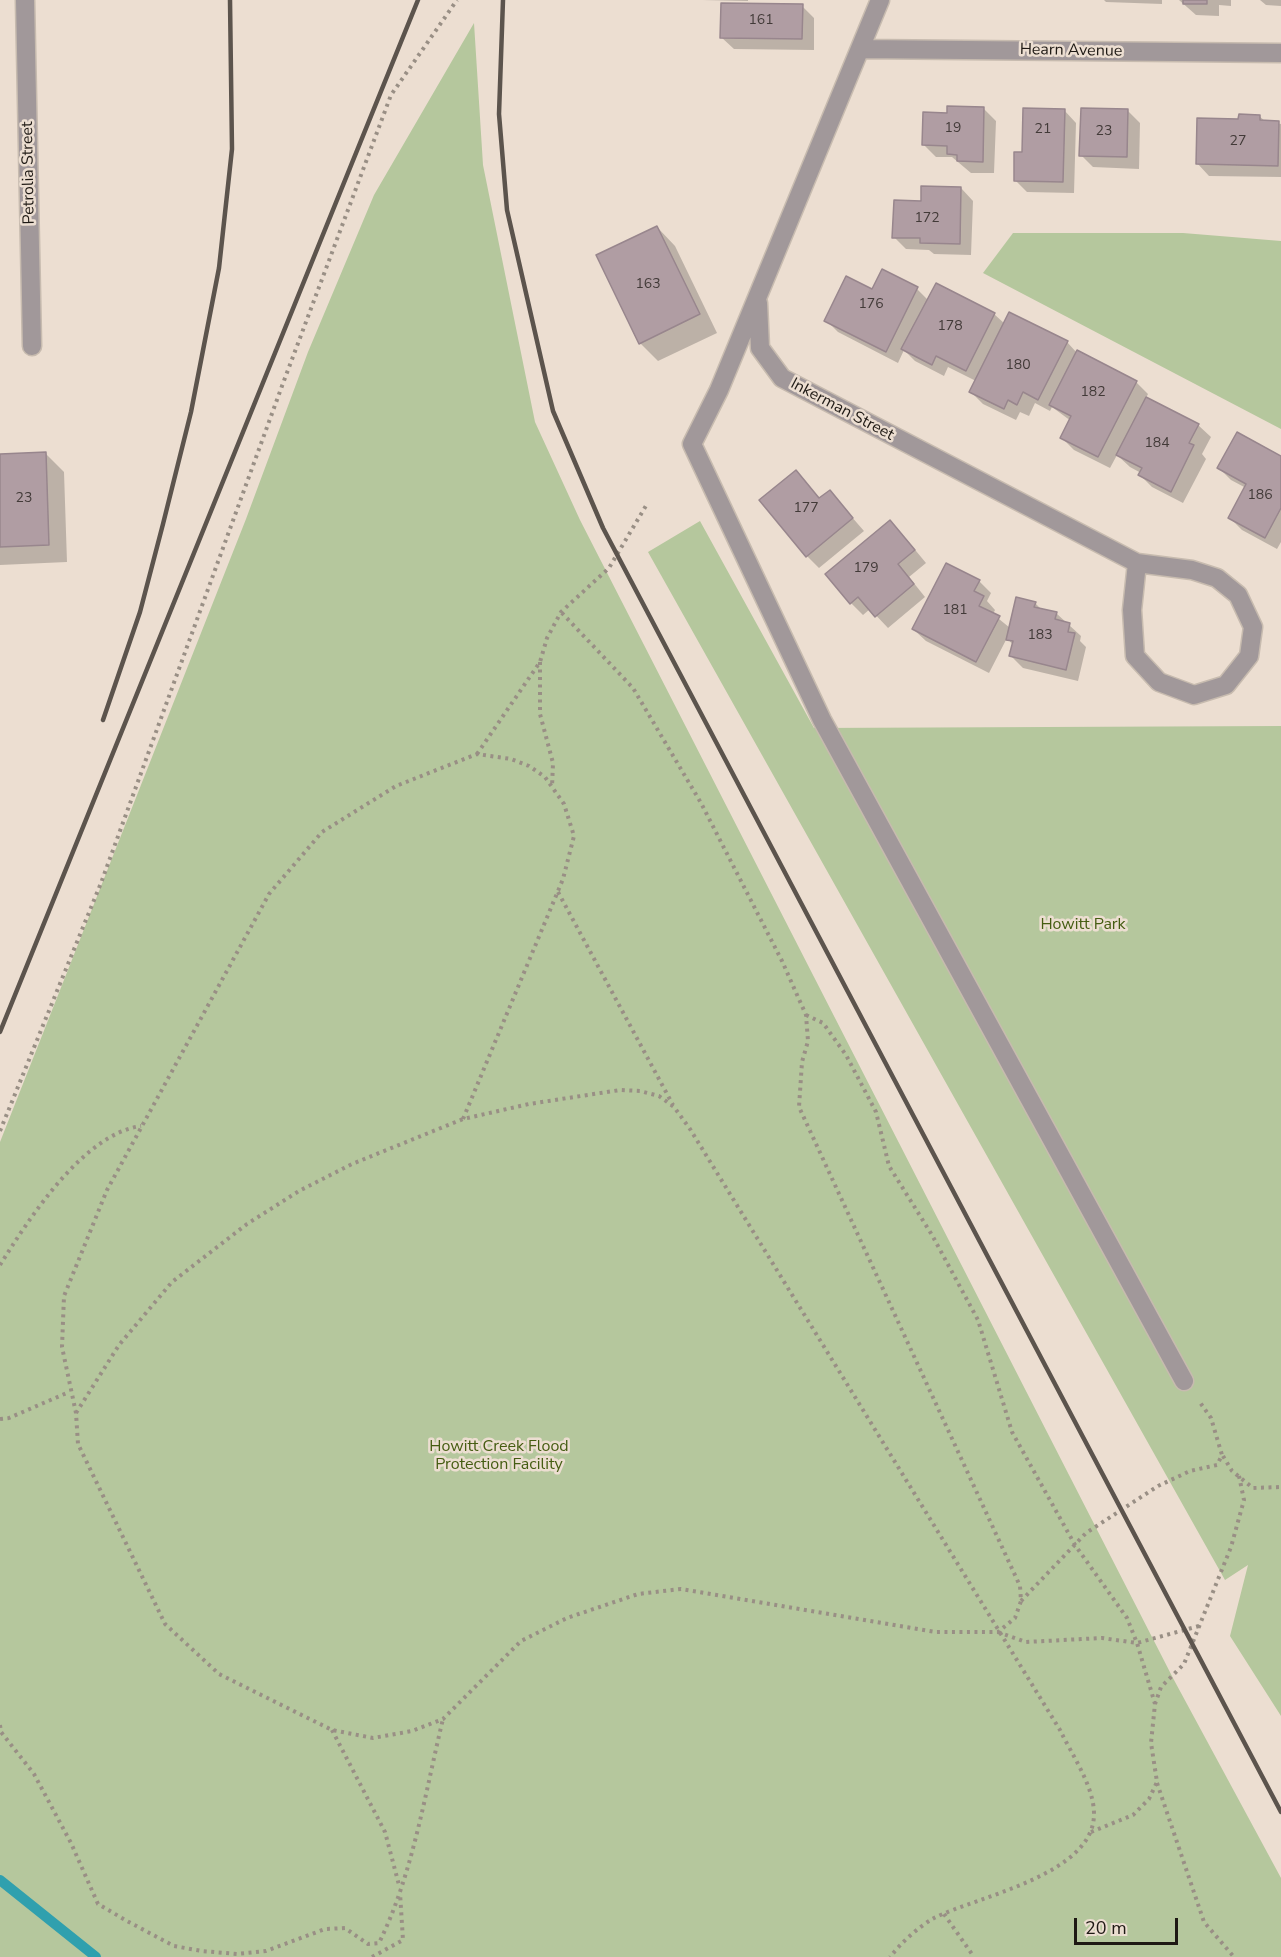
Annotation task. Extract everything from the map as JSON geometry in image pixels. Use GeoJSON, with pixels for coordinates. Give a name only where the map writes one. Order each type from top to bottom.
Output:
{"type":"FeatureCollection","features":[{"type":"Feature","properties":{"kind":"street","name":"Petrolia Street"},"geometry":{"type":"LineString","coordinates":[[25,0],[32,346]]}},
{"type":"Feature","properties":{"kind":"street","name":"Inkerman Street"},"geometry":{"type":"LineString","coordinates":[[880,0],[758,300],[760,348],[782,378],[1137,563],[1192,570],[1217,578],[1238,596],[1253,627],[1249,656],[1226,685],[1194,695],[1159,682],[1135,656],[1132,610],[1137,563]]}},
{"type":"Feature","properties":{"kind":"street","name":"Hearn Avenue"},"geometry":{"type":"LineString","coordinates":[[861,49],[1281,53]]}},
{"type":"Feature","properties":{"kind":"street"},"geometry":{"type":"LineString","coordinates":[[758,300],[719,390],[692,444],[822,720],[1184,1381]]}},
{"type":"Feature","properties":{"kind":"path"},"geometry":{"type":"LineString","coordinates":[[0,1131],[101,883],[282,386],[392,95],[457,0]]}},
{"type":"Feature","properties":{"kind":"path"},"geometry":{"type":"LineString","coordinates":[[477,754],[540,662],[561,612],[609,568],[647,504]]}},
{"type":"Feature","properties":{"kind":"path"},"geometry":{"type":"LineString","coordinates":[[561,612],[633,688],[701,803],[782,961],[806,1015],[808,1041],[802,1062],[799,1107],[1020,1586],[1021,1601],[1015,1618],[998,1632]]}},
{"type":"Feature","properties":{"kind":"path"},"geometry":{"type":"LineString","coordinates":[[540,662],[540,714],[553,763],[552,787]]}},
{"type":"Feature","properties":{"kind":"path"},"geometry":{"type":"LineString","coordinates":[[463,1119],[558,892],[574,836],[564,804],[545,777],[529,766],[511,759],[477,754],[396,786],[322,832],[269,894],[107,1190],[64,1296],[62,1347],[69,1392],[76,1413],[78,1444],[165,1624],[219,1674],[332,1730],[373,1738],[412,1731],[443,1719],[521,1641],[567,1618],[638,1594],[681,1589],[936,1632],[998,1632],[1026,1642],[1102,1638],[1137,1643],[1200,1626]]}},
{"type":"Feature","properties":{"kind":"path"},"geometry":{"type":"LineString","coordinates":[[558,892],[674,1107],[696,1139],[1059,1730],[1087,1785],[1095,1814],[1090,1832],[1074,1855],[1048,1873],[932,1920],[898,1947],[890,1957]]}},
{"type":"Feature","properties":{"kind":"path"},"geometry":{"type":"LineString","coordinates":[[806,1015],[823,1023],[840,1047],[876,1112],[889,1166],[932,1234],[978,1320],[1012,1432],[1075,1545],[1118,1603],[1137,1643],[1155,1704]]}},
{"type":"Feature","properties":{"kind":"path"},"geometry":{"type":"LineString","coordinates":[[76,1413],[119,1346],[171,1282],[207,1252],[299,1191],[352,1164],[463,1119],[529,1104],[620,1090],[640,1091],[658,1096],[674,1107]]}},
{"type":"Feature","properties":{"kind":"path"},"geometry":{"type":"LineString","coordinates":[[0,1265],[44,1197],[90,1152],[123,1128],[141,1126]]}},
{"type":"Feature","properties":{"kind":"path"},"geometry":{"type":"LineString","coordinates":[[1184,1381],[1211,1418],[1222,1455],[1232,1471],[1253,1488],[1281,1487]]}},
{"type":"Feature","properties":{"kind":"path"},"geometry":{"type":"LineString","coordinates":[[0,1419],[9,1418],[69,1392]]}},
{"type":"Feature","properties":{"kind":"path"},"geometry":{"type":"LineString","coordinates":[[1021,1601],[1086,1533],[1158,1486],[1190,1471],[1217,1465],[1222,1455]]}},
{"type":"Feature","properties":{"kind":"path"},"geometry":{"type":"LineString","coordinates":[[1234,1957],[1204,1922],[1157,1782],[1151,1743],[1155,1704],[1161,1687],[1184,1664],[1231,1547],[1244,1500],[1239,1476]]}},
{"type":"Feature","properties":{"kind":"path"},"geometry":{"type":"LineString","coordinates":[[0,1725],[1,1732],[34,1774],[71,1843],[98,1904],[174,1946],[237,1954],[266,1951],[325,1929],[345,1928],[368,1944],[379,1942],[391,1918],[414,1842],[443,1719]]}},
{"type":"Feature","properties":{"kind":"path"},"geometry":{"type":"LineString","coordinates":[[332,1730],[385,1832],[399,1888],[403,1940],[372,1957]]}},
{"type":"Feature","properties":{"kind":"path"},"geometry":{"type":"LineString","coordinates":[[1090,1832],[1133,1815],[1149,1799],[1157,1782]]}},
{"type":"Feature","properties":{"kind":"path"},"geometry":{"type":"LineString","coordinates":[[945,1914],[974,1957]]}},
{"type":"Feature","properties":{"kind":"green space","name":"Howitt Creek Flood Protection Facility"},"geometry":{"type":"Polygon","coordinates":[[[474,23],[483,165],[535,422],[580,520],[1174,1680],[1281,1878],[1281,1957],[0,1957],[0,1142],[246,519],[308,352],[374,195],[474,23]]]}},
{"type":"Feature","properties":{"kind":"green space"},"geometry":{"type":"Polygon","coordinates":[[[1013,233],[1183,233],[1281,241],[1281,429],[983,273],[1013,233]]]}},
{"type":"Feature","properties":{"kind":"green space","name":"Howitt Park"},"geometry":{"type":"Polygon","coordinates":[[[700,521],[814,728],[1281,726],[1281,1716],[1230,1636],[1248,1565],[1225,1580],[648,552],[700,521]]]}},
{"type":"Feature","properties":{"kind":"building"},"geometry":{"type":"Polygon","coordinates":[[[1183,0],[1207,0],[1207,4],[1183,4],[1183,0]]]}},
{"type":"Feature","properties":{"kind":"building"},"geometry":{"type":"Polygon","coordinates":[[[721,3],[803,4],[802,39],[720,38],[721,3]]]}},
{"type":"Feature","properties":{"kind":"building"},"geometry":{"type":"Polygon","coordinates":[[[947,106],[984,107],[983,162],[957,161],[957,155],[947,154],[947,146],[922,145],[923,112],[947,113],[947,106]]]}},
{"type":"Feature","properties":{"kind":"building"},"geometry":{"type":"Polygon","coordinates":[[[1023,108],[1065,109],[1063,182],[1014,181],[1014,152],[1022,152],[1023,108]]]}},
{"type":"Feature","properties":{"kind":"building"},"geometry":{"type":"Polygon","coordinates":[[[1081,108],[1128,109],[1127,157],[1079,156],[1081,108]]]}},
{"type":"Feature","properties":{"kind":"building"},"geometry":{"type":"Polygon","coordinates":[[[1239,114],[1260,115],[1260,120],[1279,121],[1278,166],[1196,164],[1197,118],[1238,119],[1239,114]]]}},
{"type":"Feature","properties":{"kind":"building"},"geometry":{"type":"Polygon","coordinates":[[[921,186],[961,187],[960,244],[920,243],[920,238],[892,238],[894,200],[921,201],[921,186]]]}},
{"type":"Feature","properties":{"kind":"building"},"geometry":{"type":"Polygon","coordinates":[[[657,226],[700,314],[639,344],[596,255],[657,226]]]}},
{"type":"Feature","properties":{"kind":"building"},"geometry":{"type":"Polygon","coordinates":[[[882,269],[918,287],[886,352],[824,321],[846,276],[872,289],[882,269]]]}},
{"type":"Feature","properties":{"kind":"building"},"geometry":{"type":"Polygon","coordinates":[[[936,283],[995,313],[966,371],[936,356],[932,365],[901,349],[936,283]]]}},
{"type":"Feature","properties":{"kind":"building"},"geometry":{"type":"Polygon","coordinates":[[[1009,312],[1068,341],[1038,400],[1023,392],[1017,405],[1008,400],[1004,409],[969,392],[1009,312]]]}},
{"type":"Feature","properties":{"kind":"building"},"geometry":{"type":"Polygon","coordinates":[[[1077,350],[1137,381],[1098,457],[1060,438],[1071,416],[1049,405],[1077,350]]]}},
{"type":"Feature","properties":{"kind":"building"},"geometry":{"type":"Polygon","coordinates":[[[1146,397],[1199,424],[1189,443],[1194,445],[1171,492],[1138,475],[1142,468],[1116,455],[1146,397]]]}},
{"type":"Feature","properties":{"kind":"building"},"geometry":{"type":"Polygon","coordinates":[[[1237,432],[1281,456],[1281,508],[1265,538],[1228,518],[1246,484],[1217,468],[1237,432]]]}},
{"type":"Feature","properties":{"kind":"building"},"geometry":{"type":"Polygon","coordinates":[[[46,452],[49,545],[0,547],[0,454],[46,452]]]}},
{"type":"Feature","properties":{"kind":"building"},"geometry":{"type":"Polygon","coordinates":[[[796,470],[819,498],[830,490],[853,518],[806,557],[759,500],[796,470]]]}},
{"type":"Feature","properties":{"kind":"building"},"geometry":{"type":"Polygon","coordinates":[[[890,520],[915,550],[898,564],[914,584],[875,617],[858,597],[850,604],[825,574],[890,520]]]}},
{"type":"Feature","properties":{"kind":"building"},"geometry":{"type":"Polygon","coordinates":[[[946,563],[980,580],[974,591],[984,596],[979,606],[1000,616],[976,662],[912,629],[946,563]]]}},
{"type":"Feature","properties":{"kind":"building"},"geometry":{"type":"Polygon","coordinates":[[[1016,597],[1036,602],[1034,607],[1057,612],[1055,619],[1070,623],[1068,632],[1075,633],[1066,670],[1009,656],[1013,641],[1006,640],[1016,597]]]}},
{"type":"Feature","properties":{"kind":"waterway"},"geometry":{"type":"LineString","coordinates":[[0,1880],[96,1957]]}},
{"type":"Feature","properties":{"kind":"railway"},"geometry":{"type":"LineString","coordinates":[[103,720],[140,612],[163,524],[191,412],[219,268],[232,149],[230,0]]}},
{"type":"Feature","properties":{"kind":"railway"},"geometry":{"type":"LineString","coordinates":[[0,1032],[418,0]]}},
{"type":"Feature","properties":{"kind":"railway"},"geometry":{"type":"LineString","coordinates":[[503,0],[499,114],[507,210],[553,411],[603,528],[1281,1812]]}}]}
